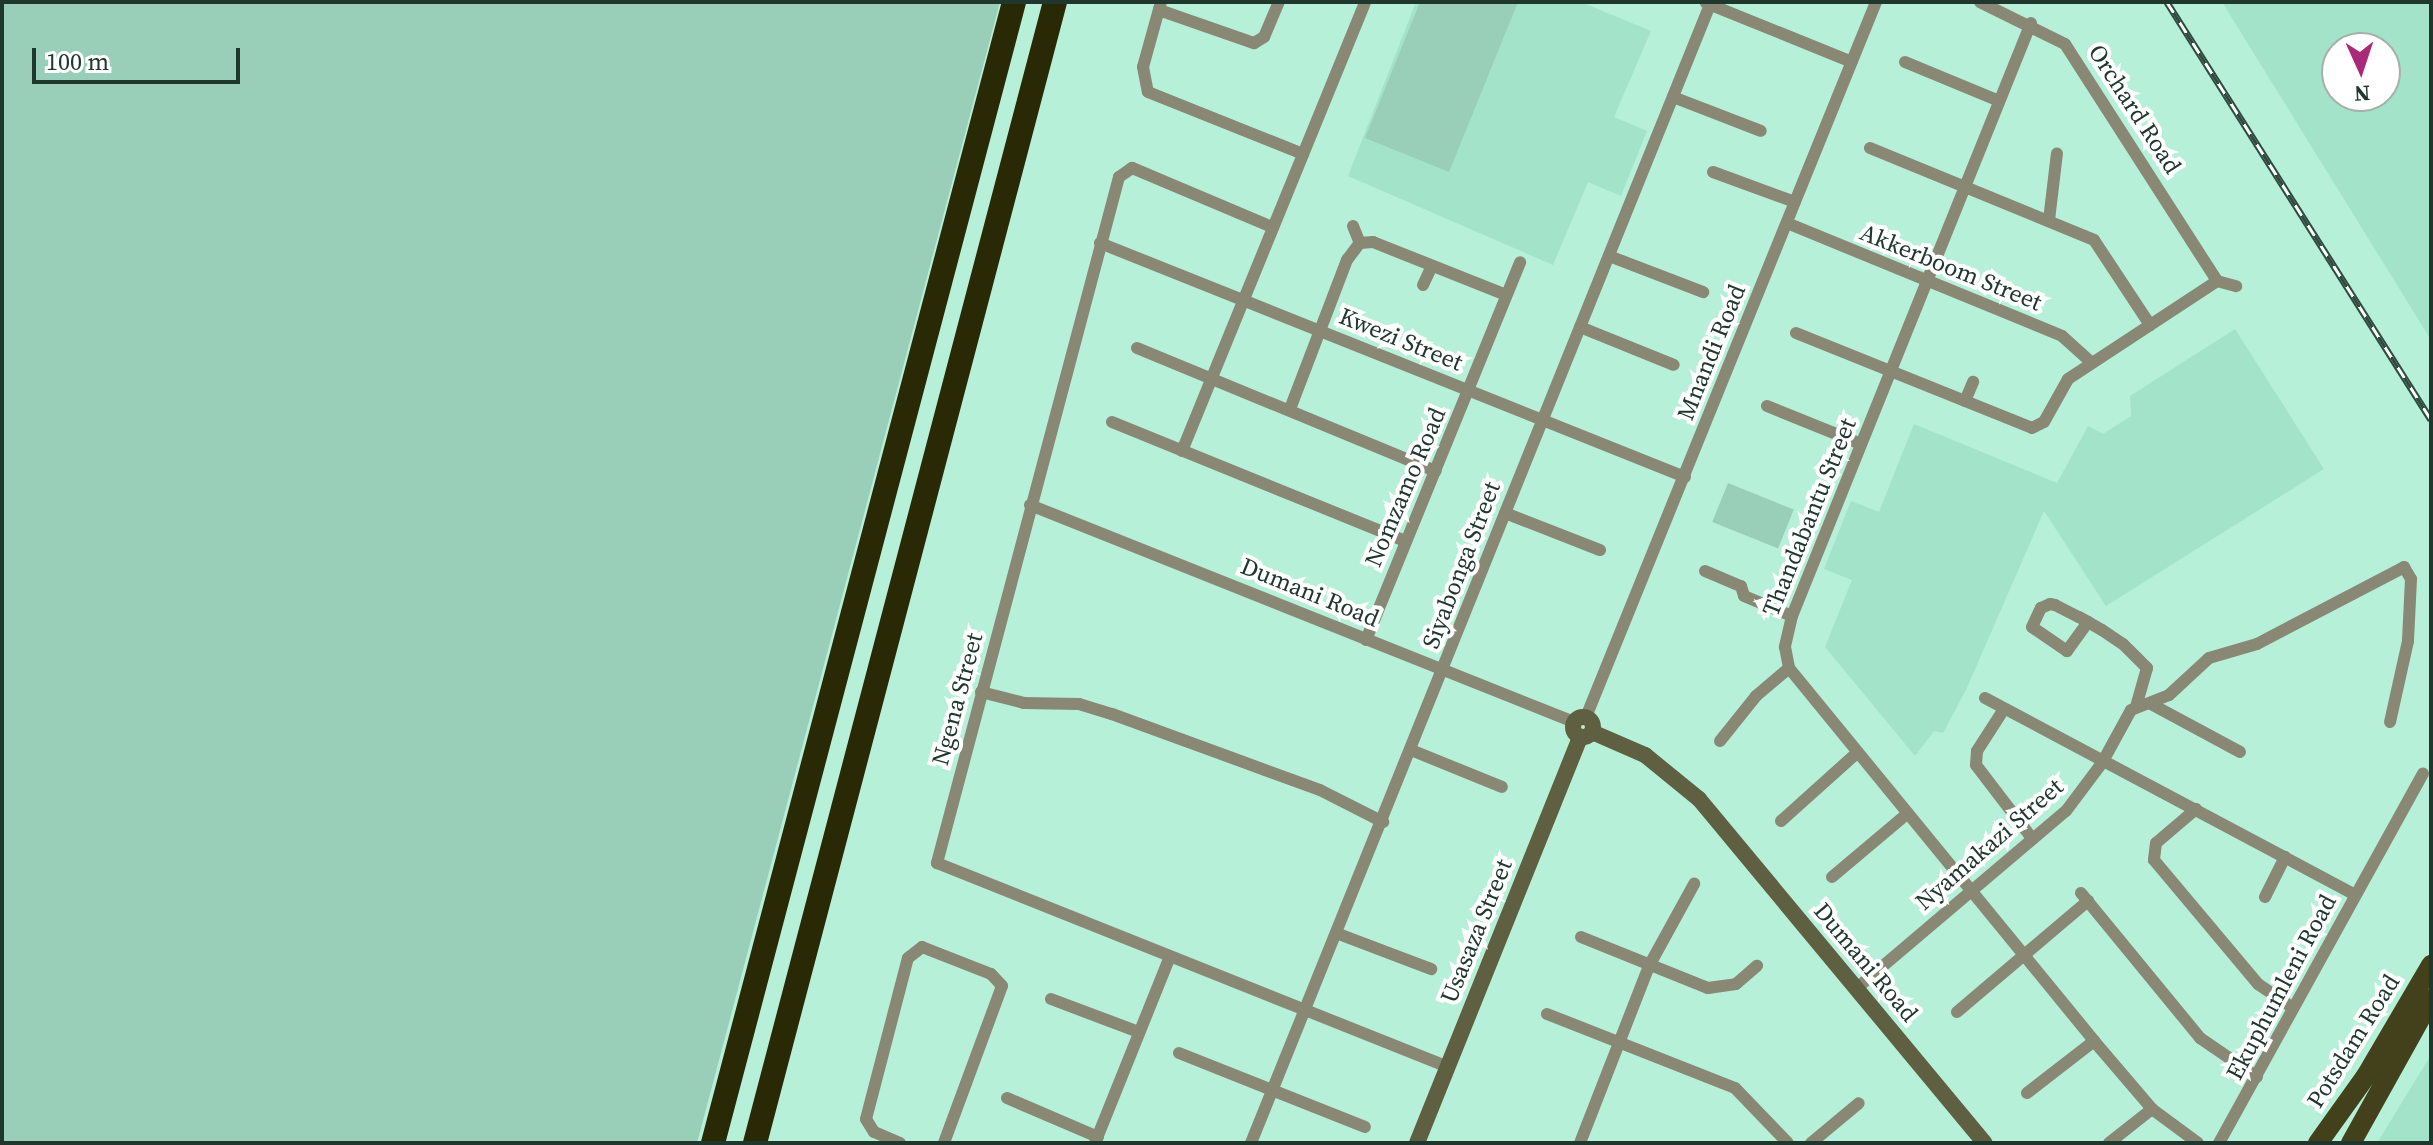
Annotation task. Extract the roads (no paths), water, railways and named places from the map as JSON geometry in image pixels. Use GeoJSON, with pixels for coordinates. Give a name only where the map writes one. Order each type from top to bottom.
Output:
{"type":"FeatureCollection","features":[{"type":"Feature","properties":{"kind":"highway"},"geometry":{"type":"LineString","coordinates":[[713,1143],[1014,2]]}},
{"type":"Feature","properties":{"kind":"highway"},"geometry":{"type":"LineString","coordinates":[[755,1143],[1055,2]]}},
{"type":"Feature","properties":{"kind":"main road","name":"Potsdam Road"},"geometry":{"type":"LineString","coordinates":[[2318,1143],[2366,1076],[2431,965]]}},
{"type":"Feature","properties":{"kind":"main road","name":"Potsdam Road"},"geometry":{"type":"LineString","coordinates":[[2351,1143],[2431,999]]}},
{"type":"Feature","properties":{"kind":"street"},"geometry":{"type":"LineString","coordinates":[[1279,2],[1268,31],[1254,43],[1160,6],[1142,75],[1148,92],[1303,154]]}},
{"type":"Feature","properties":{"kind":"street"},"geometry":{"type":"LineString","coordinates":[[1182,451],[1365,2]]}},
{"type":"Feature","properties":{"kind":"street","name":"Mnandi Road"},"geometry":{"type":"LineString","coordinates":[[1583,727],[1876,2]]}},
{"type":"Feature","properties":{"kind":"street","name":"Orchard Road"},"geometry":{"type":"LineString","coordinates":[[1980,2],[2001,6],[2057,36],[2072,53],[2217,281]]}},
{"type":"Feature","properties":{"kind":"street"},"geometry":{"type":"LineString","coordinates":[[1709,3],[1852,62]]}},
{"type":"Feature","properties":{"kind":"street","name":"Siyabonga Street"},"geometry":{"type":"LineString","coordinates":[[1251,1143],[1444,671],[1709,3]]}},
{"type":"Feature","properties":{"kind":"street","name":"Thandabantu Street"},"geometry":{"type":"LineString","coordinates":[[1789,668],[1785,647],[1792,616],[1962,187],[2031,23]]}},
{"type":"Feature","properties":{"kind":"street"},"geometry":{"type":"LineString","coordinates":[[1905,62],[1999,101]]}},
{"type":"Feature","properties":{"kind":"street"},"geometry":{"type":"LineString","coordinates":[[1673,97],[1761,131]]}},
{"type":"Feature","properties":{"kind":"street"},"geometry":{"type":"LineString","coordinates":[[1870,148],[2049,220],[2102,247],[2150,325]]}},
{"type":"Feature","properties":{"kind":"street"},"geometry":{"type":"LineString","coordinates":[[2049,220],[2057,153]]}},
{"type":"Feature","properties":{"kind":"street","name":"Ngena Street"},"geometry":{"type":"LineString","coordinates":[[1272,227],[1132,168],[1121,173],[1115,186],[937,863],[1448,1067]]}},
{"type":"Feature","properties":{"kind":"street"},"geometry":{"type":"LineString","coordinates":[[1713,172],[1795,202]]}},
{"type":"Feature","properties":{"kind":"street","name":"Akkerboom Street"},"geometry":{"type":"LineString","coordinates":[[1787,223],[2062,336],[2091,362]]}},
{"type":"Feature","properties":{"kind":"street"},"geometry":{"type":"LineString","coordinates":[[1353,226],[1360,243]]}},
{"type":"Feature","properties":{"kind":"street"},"geometry":{"type":"LineString","coordinates":[[1290,409],[1351,251],[1360,243],[1373,242],[1506,295]]}},
{"type":"Feature","properties":{"kind":"street","name":"Kwezi Street"},"geometry":{"type":"LineString","coordinates":[[1100,243],[1685,477]]}},
{"type":"Feature","properties":{"kind":"street"},"geometry":{"type":"LineString","coordinates":[[1609,256],[1703,292]]}},
{"type":"Feature","properties":{"kind":"street","name":"Nomzamo Road"},"geometry":{"type":"LineString","coordinates":[[1366,640],[1520,262]]}},
{"type":"Feature","properties":{"kind":"street"},"geometry":{"type":"LineString","coordinates":[[1423,285],[1432,266]]}},
{"type":"Feature","properties":{"kind":"street"},"geometry":{"type":"LineString","coordinates":[[1796,333],[2032,428],[2044,422],[2068,379],[2091,362],[2217,281],[2236,286]]}},
{"type":"Feature","properties":{"kind":"street"},"geometry":{"type":"LineString","coordinates":[[1580,327],[1674,365]]}},
{"type":"Feature","properties":{"kind":"street"},"geometry":{"type":"LineString","coordinates":[[1137,348],[1436,471]]}},
{"type":"Feature","properties":{"kind":"street"},"geometry":{"type":"LineString","coordinates":[[1965,401],[1973,382]]}},
{"type":"Feature","properties":{"kind":"street"},"geometry":{"type":"LineString","coordinates":[[1767,406],[1861,444]]}},
{"type":"Feature","properties":{"kind":"street"},"geometry":{"type":"LineString","coordinates":[[1112,422],[1405,541]]}},
{"type":"Feature","properties":{"kind":"street","name":"Dumani Road"},"geometry":{"type":"LineString","coordinates":[[1030,505],[1583,727],[1645,755],[1699,799],[1985,1143]]}},
{"type":"Feature","properties":{"kind":"street"},"geometry":{"type":"LineString","coordinates":[[1505,513],[1600,550]]}},
{"type":"Feature","properties":{"kind":"street"},"geometry":{"type":"LineString","coordinates":[[2132,710],[2169,695],[2209,658],[2257,644],[2404,567],[2411,579],[2408,641],[2390,722]]}},
{"type":"Feature","properties":{"kind":"street"},"geometry":{"type":"LineString","coordinates":[[1705,571],[1741,586],[1744,596],[1792,616]]}},
{"type":"Feature","properties":{"kind":"street"},"geometry":{"type":"LineString","coordinates":[[2050,604],[2088,622],[2067,651],[2037,634],[2032,624],[2041,608],[2050,604]]}},
{"type":"Feature","properties":{"kind":"street","name":"Nyamakazi Street"},"geometry":{"type":"LineString","coordinates":[[1857,988],[2031,837],[2066,811],[2102,763],[2132,710],[2145,664],[2088,622]]}},
{"type":"Feature","properties":{"kind":"street"},"geometry":{"type":"LineString","coordinates":[[1720,741],[1756,696],[1789,668],[2152,1109],[2198,1143]]}},
{"type":"Feature","properties":{"kind":"street"},"geometry":{"type":"LineString","coordinates":[[981,692],[1024,703],[1079,704],[1101,711],[1320,790],[1383,822]]}},
{"type":"Feature","properties":{"kind":"street"},"geometry":{"type":"LineString","coordinates":[[1985,698],[2355,895]]}},
{"type":"Feature","properties":{"kind":"street"},"geometry":{"type":"LineString","coordinates":[[2151,704],[2240,752]]}},
{"type":"Feature","properties":{"kind":"street"},"geometry":{"type":"LineString","coordinates":[[2004,709],[1977,751],[1976,765],[2031,837]]}},
{"type":"Feature","properties":{"kind":"street","name":"Usasaza Street"},"geometry":{"type":"LineString","coordinates":[[1417,1143],[1583,727]]}},
{"type":"Feature","properties":{"kind":"street"},"geometry":{"type":"LineString","coordinates":[[1411,750],[1502,787]]}},
{"type":"Feature","properties":{"kind":"street"},"geometry":{"type":"LineString","coordinates":[[1781,821],[1858,752]]}},
{"type":"Feature","properties":{"kind":"street","name":"Ekuphumleni Road"},"geometry":{"type":"LineString","coordinates":[[2219,1143],[2355,895],[2384,853],[2423,774]]}},
{"type":"Feature","properties":{"kind":"street"},"geometry":{"type":"LineString","coordinates":[[2196,809],[2156,843],[2154,860],[2258,984],[2293,1008]]}},
{"type":"Feature","properties":{"kind":"street"},"geometry":{"type":"LineString","coordinates":[[1832,877],[1908,813]]}},
{"type":"Feature","properties":{"kind":"street"},"geometry":{"type":"LineString","coordinates":[[2265,897],[2285,857]]}},
{"type":"Feature","properties":{"kind":"street"},"geometry":{"type":"LineString","coordinates":[[1580,1143],[1649,966],[1694,884]]}},
{"type":"Feature","properties":{"kind":"street"},"geometry":{"type":"LineString","coordinates":[[1957,1012],[2084,897],[2200,1038],[2257,1077]]}},
{"type":"Feature","properties":{"kind":"street"},"geometry":{"type":"LineString","coordinates":[[1336,933],[1431,969]]}},
{"type":"Feature","properties":{"kind":"street"},"geometry":{"type":"LineString","coordinates":[[1581,937],[1649,966],[1719,989],[1736,984],[1757,966]]}},
{"type":"Feature","properties":{"kind":"street"},"geometry":{"type":"LineString","coordinates":[[900,1143],[874,1132],[866,1119],[911,953],[930,948],[1001,982],[1000,998],[944,1143]]}},
{"type":"Feature","properties":{"kind":"street"},"geometry":{"type":"LineString","coordinates":[[1007,1098],[1096,1140],[1170,956]]}},
{"type":"Feature","properties":{"kind":"street"},"geometry":{"type":"LineString","coordinates":[[1051,999],[1139,1032]]}},
{"type":"Feature","properties":{"kind":"street"},"geometry":{"type":"LineString","coordinates":[[1547,1014],[1735,1088],[1788,1143]]}},
{"type":"Feature","properties":{"kind":"street"},"geometry":{"type":"LineString","coordinates":[[2027,1093],[2094,1041]]}},
{"type":"Feature","properties":{"kind":"street"},"geometry":{"type":"LineString","coordinates":[[1179,1053],[1365,1127]]}},
{"type":"Feature","properties":{"kind":"street"},"geometry":{"type":"LineString","coordinates":[[1811,1143],[1859,1103]]}},
{"type":"Feature","properties":{"kind":"street"},"geometry":{"type":"LineString","coordinates":[[2109,1143],[2152,1109]]}},
{"type":"Feature","properties":{"kind":"railway"},"geometry":{"type":"LineString","coordinates":[[2167,2],[2431,420]]}}]}
